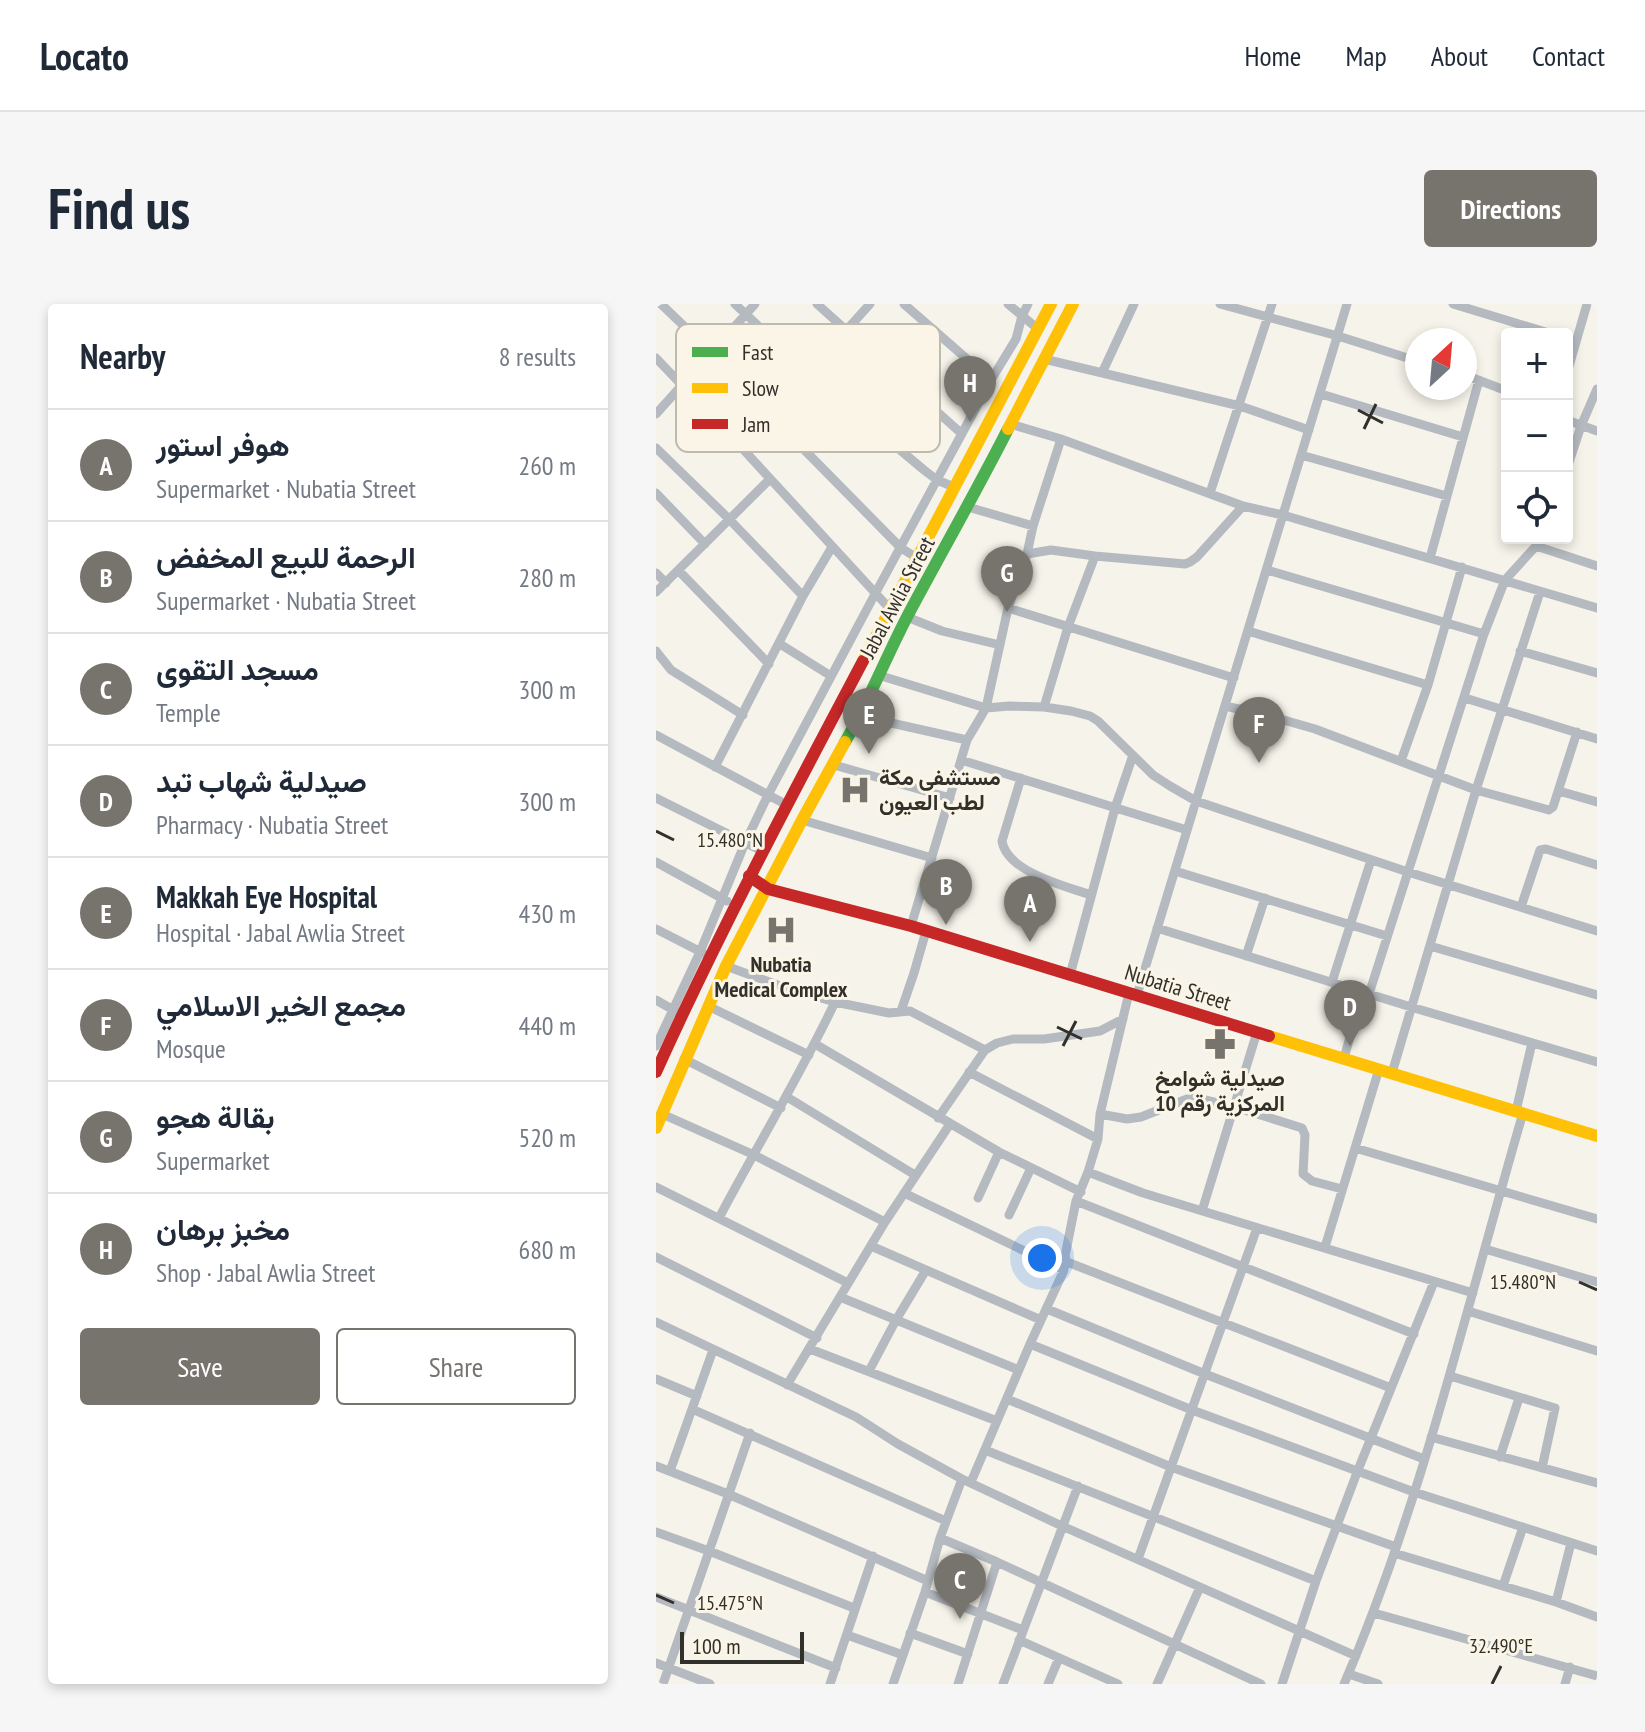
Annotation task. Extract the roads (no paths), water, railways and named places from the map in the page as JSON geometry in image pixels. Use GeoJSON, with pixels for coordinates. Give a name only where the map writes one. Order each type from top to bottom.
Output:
{"type":"FeatureCollection","features":[{"type":"Feature","properties":{"kind":"main road","name":"Jabal Awlia Street"},"geometry":{"type":"LineString","coordinates":[[656,1072],[677,1012],[704,954],[735,905],[1051,304]]}},
{"type":"Feature","properties":{"kind":"main road","name":"Jabal Awlia Street"},"geometry":{"type":"LineString","coordinates":[[656,1128],[726,966],[860,716],[907,617],[1073,304]]}},
{"type":"Feature","properties":{"kind":"main road","name":"Nubatia Street"},"geometry":{"type":"LineString","coordinates":[[749,876],[768,889],[911,926],[1597,1136]]}},
{"type":"Feature","properties":{"kind":"street"},"geometry":{"type":"LineString","coordinates":[[661,304],[682,324]]}},
{"type":"Feature","properties":{"kind":"street"},"geometry":{"type":"LineString","coordinates":[[735,304],[757,324]]}},
{"type":"Feature","properties":{"kind":"street"},"geometry":{"type":"LineString","coordinates":[[737,324],[755,304]]}},
{"type":"Feature","properties":{"kind":"street"},"geometry":{"type":"LineString","coordinates":[[817,304],[839,324]]}},
{"type":"Feature","properties":{"kind":"street"},"geometry":{"type":"LineString","coordinates":[[852,324],[870,304]]}},
{"type":"Feature","properties":{"kind":"street"},"geometry":{"type":"LineString","coordinates":[[904,304],[927,324]]}},
{"type":"Feature","properties":{"kind":"street"},"geometry":{"type":"LineString","coordinates":[[1008,304],[1038,329]]}},
{"type":"Feature","properties":{"kind":"street"},"geometry":{"type":"LineString","coordinates":[[656,929],[704,954],[722,898],[768,795],[1018,334],[1028,304]]}},
{"type":"Feature","properties":{"kind":"street"},"geometry":{"type":"LineString","coordinates":[[1102,373],[1134,304]]}},
{"type":"Feature","properties":{"kind":"street"},"geometry":{"type":"LineString","coordinates":[[1220,304],[1405,357]]}},
{"type":"Feature","properties":{"kind":"street"},"geometry":{"type":"LineString","coordinates":[[1210,493],[1272,304]]}},
{"type":"Feature","properties":{"kind":"street"},"geometry":{"type":"LineString","coordinates":[[893,1684],[946,1521],[985,1450],[1064,1272],[1078,1196],[1098,1139],[1100,1114],[1123,1019],[1175,871],[1347,304]]}},
{"type":"Feature","properties":{"kind":"street"},"geometry":{"type":"LineString","coordinates":[[1453,304],[1532,328]]}},
{"type":"Feature","properties":{"kind":"street"},"geometry":{"type":"LineString","coordinates":[[1573,338],[1587,304]]}},
{"type":"Feature","properties":{"kind":"street"},"geometry":{"type":"LineString","coordinates":[[940,335],[991,380]]}},
{"type":"Feature","properties":{"kind":"street"},"geometry":{"type":"LineString","coordinates":[[656,358],[676,379]]}},
{"type":"Feature","properties":{"kind":"street"},"geometry":{"type":"LineString","coordinates":[[1044,359],[1240,406],[1309,430]]}},
{"type":"Feature","properties":{"kind":"street"},"geometry":{"type":"LineString","coordinates":[[1430,558],[1479,380],[1501,389]]}},
{"type":"Feature","properties":{"kind":"street"},"geometry":{"type":"LineString","coordinates":[[1573,450],[1597,389]]}},
{"type":"Feature","properties":{"kind":"street"},"geometry":{"type":"LineString","coordinates":[[656,414],[676,392]]}},
{"type":"Feature","properties":{"kind":"street"},"geometry":{"type":"LineString","coordinates":[[1321,394],[1463,437]]}},
{"type":"Feature","properties":{"kind":"street"},"geometry":{"type":"LineString","coordinates":[[976,410],[992,418]]}},
{"type":"Feature","properties":{"kind":"street"},"geometry":{"type":"LineString","coordinates":[[940,414],[962,434]]}},
{"type":"Feature","properties":{"kind":"street"},"geometry":{"type":"LineString","coordinates":[[1573,423],[1597,431]]}},
{"type":"Feature","properties":{"kind":"street"},"geometry":{"type":"LineString","coordinates":[[1010,424],[1061,439],[1243,506],[1283,515],[1597,608]]}},
{"type":"Feature","properties":{"kind":"street"},"geometry":{"type":"LineString","coordinates":[[911,926],[967,740],[986,708],[1008,608],[1061,439]]}},
{"type":"Feature","properties":{"kind":"street"},"geometry":{"type":"LineString","coordinates":[[656,448],[803,596]]}},
{"type":"Feature","properties":{"kind":"street"},"geometry":{"type":"LineString","coordinates":[[746,452],[890,609]]}},
{"type":"Feature","properties":{"kind":"street"},"geometry":{"type":"LineString","coordinates":[[806,452],[901,548],[917,558]]}},
{"type":"Feature","properties":{"kind":"street"},"geometry":{"type":"LineString","coordinates":[[903,452],[937,480],[954,487]]}},
{"type":"Feature","properties":{"kind":"street"},"geometry":{"type":"LineString","coordinates":[[1301,455],[1447,496]]}},
{"type":"Feature","properties":{"kind":"street"},"geometry":{"type":"LineString","coordinates":[[656,592],[770,479]]}},
{"type":"Feature","properties":{"kind":"street"},"geometry":{"type":"LineString","coordinates":[[656,493],[705,544]]}},
{"type":"Feature","properties":{"kind":"street"},"geometry":{"type":"LineString","coordinates":[[1027,554],[1051,550],[1172,564],[1190,562],[1243,506]]}},
{"type":"Feature","properties":{"kind":"street"},"geometry":{"type":"LineString","coordinates":[[968,507],[1033,526]]}},
{"type":"Feature","properties":{"kind":"street"},"geometry":{"type":"LineString","coordinates":[[1344,1058],[1440,776],[1484,634],[1505,580],[1536,544]]}},
{"type":"Feature","properties":{"kind":"street"},"geometry":{"type":"LineString","coordinates":[[1543,544],[1597,566]]}},
{"type":"Feature","properties":{"kind":"street"},"geometry":{"type":"LineString","coordinates":[[715,767],[803,596],[832,547]]}},
{"type":"Feature","properties":{"kind":"street"},"geometry":{"type":"LineString","coordinates":[[1044,707],[1068,627],[1095,556]]}},
{"type":"Feature","properties":{"kind":"street"},"geometry":{"type":"LineString","coordinates":[[1401,761],[1428,685],[1462,567]]}},
{"type":"Feature","properties":{"kind":"street"},"geometry":{"type":"LineString","coordinates":[[1267,570],[1484,634]]}},
{"type":"Feature","properties":{"kind":"street"},"geometry":{"type":"LineString","coordinates":[[679,571],[769,664]]}},
{"type":"Feature","properties":{"kind":"street"},"geometry":{"type":"LineString","coordinates":[[656,573],[666,583]]}},
{"type":"Feature","properties":{"kind":"street"},"geometry":{"type":"LineString","coordinates":[[1325,1247],[1355,1148],[1411,1007],[1540,592]]}},
{"type":"Feature","properties":{"kind":"street"},"geometry":{"type":"LineString","coordinates":[[1008,608],[1234,678]]}},
{"type":"Feature","properties":{"kind":"street"},"geometry":{"type":"LineString","coordinates":[[907,617],[942,631],[1000,645]]}},
{"type":"Feature","properties":{"kind":"street"},"geometry":{"type":"LineString","coordinates":[[1248,631],[1428,685]]}},
{"type":"Feature","properties":{"kind":"street"},"geometry":{"type":"LineString","coordinates":[[780,644],[831,676]]}},
{"type":"Feature","properties":{"kind":"street"},"geometry":{"type":"LineString","coordinates":[[656,651],[671,670],[743,715]]}},
{"type":"Feature","properties":{"kind":"street"},"geometry":{"type":"LineString","coordinates":[[1520,651],[1597,673]]}},
{"type":"Feature","properties":{"kind":"street"},"geometry":{"type":"LineString","coordinates":[[841,658],[859,667]]}},
{"type":"Feature","properties":{"kind":"street"},"geometry":{"type":"LineString","coordinates":[[878,675],[986,708],[1044,707],[1090,716],[1153,775],[1196,801],[1597,931]]}},
{"type":"Feature","properties":{"kind":"street"},"geometry":{"type":"LineString","coordinates":[[821,694],[840,704]]}},
{"type":"Feature","properties":{"kind":"street"},"geometry":{"type":"LineString","coordinates":[[1465,698],[1597,739]]}},
{"type":"Feature","properties":{"kind":"street"},"geometry":{"type":"LineString","coordinates":[[1225,706],[1315,729],[1476,790],[1549,810],[1559,791],[1577,732]]}},
{"type":"Feature","properties":{"kind":"street"},"geometry":{"type":"LineString","coordinates":[[860,716],[967,740]]}},
{"type":"Feature","properties":{"kind":"street"},"geometry":{"type":"LineString","coordinates":[[656,735],[787,805]]}},
{"type":"Feature","properties":{"kind":"street"},"geometry":{"type":"LineString","coordinates":[[1070,975],[1115,808],[1133,755]]}},
{"type":"Feature","properties":{"kind":"street"},"geometry":{"type":"LineString","coordinates":[[787,758],[807,767]]}},
{"type":"Feature","properties":{"kind":"street"},"geometry":{"type":"LineString","coordinates":[[961,760],[1187,830]]}},
{"type":"Feature","properties":{"kind":"street"},"geometry":{"type":"LineString","coordinates":[[834,765],[950,798]]}},
{"type":"Feature","properties":{"kind":"street"},"geometry":{"type":"LineString","coordinates":[[1021,778],[1002,841],[1004,849],[1011,859],[1034,874],[1091,895]]}},
{"type":"Feature","properties":{"kind":"street"},"geometry":{"type":"LineString","coordinates":[[1559,791],[1597,802]]}},
{"type":"Feature","properties":{"kind":"street"},"geometry":{"type":"LineString","coordinates":[[656,798],[762,851]]}},
{"type":"Feature","properties":{"kind":"street"},"geometry":{"type":"LineString","coordinates":[[802,820],[932,858]]}},
{"type":"Feature","properties":{"kind":"street"},"geometry":{"type":"LineString","coordinates":[[1521,907],[1540,850],[1546,849],[1597,865]]}},
{"type":"Feature","properties":{"kind":"street"},"geometry":{"type":"LineString","coordinates":[[1332,982],[1371,860]]}},
{"type":"Feature","properties":{"kind":"street"},"geometry":{"type":"LineString","coordinates":[[656,862],[735,905]]}},
{"type":"Feature","properties":{"kind":"street"},"geometry":{"type":"LineString","coordinates":[[1175,871],[1387,936]]}},
{"type":"Feature","properties":{"kind":"street"},"geometry":{"type":"LineString","coordinates":[[1246,956],[1265,898]]}},
{"type":"Feature","properties":{"kind":"street"},"geometry":{"type":"LineString","coordinates":[[1157,928],[1597,1062]]}},
{"type":"Feature","properties":{"kind":"street"},"geometry":{"type":"LineString","coordinates":[[901,1011],[926,931]]}},
{"type":"Feature","properties":{"kind":"street"},"geometry":{"type":"LineString","coordinates":[[1430,946],[1597,995]]}},
{"type":"Feature","properties":{"kind":"street"},"geometry":{"type":"LineString","coordinates":[[726,966],[835,1002],[889,1013],[915,1013],[985,1050]]}},
{"type":"Feature","properties":{"kind":"street"},"geometry":{"type":"LineString","coordinates":[[656,1000],[677,1012],[656,1046]]}},
{"type":"Feature","properties":{"kind":"street"},"geometry":{"type":"LineString","coordinates":[[719,1218],[752,1154],[787,1097],[835,1002]]}},
{"type":"Feature","properties":{"kind":"street"},"geometry":{"type":"LineString","coordinates":[[708,1006],[809,1055]]}},
{"type":"Feature","properties":{"kind":"street"},"geometry":{"type":"LineString","coordinates":[[938,1118],[985,1050],[997,1043],[1100,1031],[1123,1019]]}},
{"type":"Feature","properties":{"kind":"street"},"geometry":{"type":"LineString","coordinates":[[1202,1211],[1257,1032]]}},
{"type":"Feature","properties":{"kind":"street"},"geometry":{"type":"LineString","coordinates":[[1344,1684],[1374,1613],[1450,1376],[1520,1112],[1532,1043]]}},
{"type":"Feature","properties":{"kind":"street"},"geometry":{"type":"LineString","coordinates":[[815,1044],[938,1118],[1078,1196],[1244,1268],[1414,1334]]}},
{"type":"Feature","properties":{"kind":"street"},"geometry":{"type":"LineString","coordinates":[[684,1059],[781,1108]]}},
{"type":"Feature","properties":{"kind":"street"},"geometry":{"type":"LineString","coordinates":[[969,1072],[1098,1139]]}},
{"type":"Feature","properties":{"kind":"street"},"geometry":{"type":"LineString","coordinates":[[787,1097],[915,1175]]}},
{"type":"Feature","properties":{"kind":"street"},"geometry":{"type":"LineString","coordinates":[[1100,1114],[1127,1119],[1141,1117],[1187,1099],[1198,1098],[1235,1107],[1302,1128],[1305,1135],[1303,1174],[1312,1181],[1342,1189]]}},
{"type":"Feature","properties":{"kind":"street"},"geometry":{"type":"LineString","coordinates":[[662,1114],[752,1154],[885,1222]]}},
{"type":"Feature","properties":{"kind":"street"},"geometry":{"type":"LineString","coordinates":[[787,1385],[885,1222],[950,1124]]}},
{"type":"Feature","properties":{"kind":"street"},"geometry":{"type":"LineString","coordinates":[[1355,1148],[1597,1219]]}},
{"type":"Feature","properties":{"kind":"street"},"geometry":{"type":"LineString","coordinates":[[978,1198],[999,1152]]}},
{"type":"Feature","properties":{"kind":"street"},"geometry":{"type":"LineString","coordinates":[[1009,1215],[1031,1168]]}},
{"type":"Feature","properties":{"kind":"street"},"geometry":{"type":"LineString","coordinates":[[1088,1172],[1143,1193],[1473,1293]]}},
{"type":"Feature","properties":{"kind":"street"},"geometry":{"type":"LineString","coordinates":[[656,1187],[848,1283]]}},
{"type":"Feature","properties":{"kind":"street"},"geometry":{"type":"LineString","coordinates":[[904,1193],[1065,1266],[1391,1388]]}},
{"type":"Feature","properties":{"kind":"street"},"geometry":{"type":"LineString","coordinates":[[1138,1559],[1257,1228]]}},
{"type":"Feature","properties":{"kind":"street"},"geometry":{"type":"LineString","coordinates":[[871,1246],[1041,1320]]}},
{"type":"Feature","properties":{"kind":"street"},"geometry":{"type":"LineString","coordinates":[[1485,1249],[1597,1282]]}},
{"type":"Feature","properties":{"kind":"street"},"geometry":{"type":"LineString","coordinates":[[656,1257],[817,1338]]}},
{"type":"Feature","properties":{"kind":"street"},"geometry":{"type":"LineString","coordinates":[[869,1371],[926,1270]]}},
{"type":"Feature","properties":{"kind":"street"},"geometry":{"type":"LineString","coordinates":[[1282,1684],[1336,1527],[1434,1282]]}},
{"type":"Feature","properties":{"kind":"street"},"geometry":{"type":"LineString","coordinates":[[840,1297],[1019,1370]]}},
{"type":"Feature","properties":{"kind":"street"},"geometry":{"type":"LineString","coordinates":[[1047,1309],[1424,1459]]}},
{"type":"Feature","properties":{"kind":"street"},"geometry":{"type":"LineString","coordinates":[[1468,1311],[1597,1351]]}},
{"type":"Feature","properties":{"kind":"street"},"geometry":{"type":"LineString","coordinates":[[656,1322],[856,1417],[898,1444],[1062,1526],[1356,1656]]}},
{"type":"Feature","properties":{"kind":"street"},"geometry":{"type":"LineString","coordinates":[[1030,1344],[1192,1410],[1414,1492],[1597,1551]]}},
{"type":"Feature","properties":{"kind":"street"},"geometry":{"type":"LineString","coordinates":[[810,1349],[997,1421]]}},
{"type":"Feature","properties":{"kind":"street"},"geometry":{"type":"LineString","coordinates":[[670,1471],[713,1350]]}},
{"type":"Feature","properties":{"kind":"street"},"geometry":{"type":"LineString","coordinates":[[1450,1376],[1555,1408],[1542,1468]]}},
{"type":"Feature","properties":{"kind":"street"},"geometry":{"type":"LineString","coordinates":[[656,1379],[697,1396]]}},
{"type":"Feature","properties":{"kind":"street"},"geometry":{"type":"LineString","coordinates":[[1500,1457],[1519,1398]]}},
{"type":"Feature","properties":{"kind":"street"},"geometry":{"type":"LineString","coordinates":[[1007,1399],[1171,1467],[1395,1550],[1597,1617]]}},
{"type":"Feature","properties":{"kind":"street"},"geometry":{"type":"LineString","coordinates":[[692,1409],[946,1521]]}},
{"type":"Feature","properties":{"kind":"street"},"geometry":{"type":"LineString","coordinates":[[663,1684],[750,1433]]}},
{"type":"Feature","properties":{"kind":"street"},"geometry":{"type":"LineString","coordinates":[[1431,1437],[1597,1483]]}},
{"type":"Feature","properties":{"kind":"street"},"geometry":{"type":"LineString","coordinates":[[985,1450],[1316,1581]]}},
{"type":"Feature","properties":{"kind":"street"},"geometry":{"type":"LineString","coordinates":[[656,1466],[928,1581]]}},
{"type":"Feature","properties":{"kind":"street"},"geometry":{"type":"LineString","coordinates":[[1003,1684],[1078,1486]]}},
{"type":"Feature","properties":{"kind":"street"},"geometry":{"type":"LineString","coordinates":[[1503,1586],[1523,1527]]}},
{"type":"Feature","properties":{"kind":"street"},"geometry":{"type":"LineString","coordinates":[[656,1532],[854,1608]]}},
{"type":"Feature","properties":{"kind":"street"},"geometry":{"type":"LineString","coordinates":[[940,1538],[1261,1684]]}},
{"type":"Feature","properties":{"kind":"street"},"geometry":{"type":"LineString","coordinates":[[1556,1602],[1571,1543]]}},
{"type":"Feature","properties":{"kind":"street"},"geometry":{"type":"LineString","coordinates":[[830,1684],[873,1556]]}},
{"type":"Feature","properties":{"kind":"street"},"geometry":{"type":"LineString","coordinates":[[958,1684],[997,1562]]}},
{"type":"Feature","properties":{"kind":"street"},"geometry":{"type":"LineString","coordinates":[[1157,1684],[1200,1587]]}},
{"type":"Feature","properties":{"kind":"street"},"geometry":{"type":"LineString","coordinates":[[925,1592],[981,1613],[1059,1658],[1114,1683]]}},
{"type":"Feature","properties":{"kind":"street"},"geometry":{"type":"LineString","coordinates":[[656,1597],[836,1668]]}},
{"type":"Feature","properties":{"kind":"street"},"geometry":{"type":"LineString","coordinates":[[1374,1613],[1597,1676]]}},
{"type":"Feature","properties":{"kind":"street"},"geometry":{"type":"LineString","coordinates":[[910,1633],[968,1654]]}},
{"type":"Feature","properties":{"kind":"street"},"geometry":{"type":"LineString","coordinates":[[847,1635],[903,1655]]}},
{"type":"Feature","properties":{"kind":"street"},"geometry":{"type":"LineString","coordinates":[[1048,1684],[1059,1658]]}},
{"type":"Feature","properties":{"kind":"street"},"geometry":{"type":"LineString","coordinates":[[656,1663],[710,1684]]}},
{"type":"Feature","properties":{"kind":"street"},"geometry":{"type":"LineString","coordinates":[[1565,1684],[1570,1667]]}},
{"type":"Feature","properties":{"kind":"street"},"geometry":{"type":"LineString","coordinates":[[1349,1674],[1378,1684]]}},
{"type":"Feature","properties":{"kind":"place","name":"مخبز برهان"},"geometry":{"type":"Point","coordinates":[970,422]}},
{"type":"Feature","properties":{"kind":"place","name":"بقالة هجو"},"geometry":{"type":"Point","coordinates":[1007,612]}},
{"type":"Feature","properties":{"kind":"place","name":"Makkah Eye Hospital"},"geometry":{"type":"Point","coordinates":[869,754]}},
{"type":"Feature","properties":{"kind":"place","name":"مجمع الخير الاسلامي"},"geometry":{"type":"Point","coordinates":[1259,763]}},
{"type":"Feature","properties":{"kind":"place","name":"مستشفى مكة لطب العيون"},"geometry":{"type":"Point","coordinates":[855,790]}},
{"type":"Feature","properties":{"kind":"place","name":"الرحمة للبيع المخفض"},"geometry":{"type":"Point","coordinates":[946,925]}},
{"type":"Feature","properties":{"kind":"place","name":"Nubatia Medical Complex"},"geometry":{"type":"Point","coordinates":[781,930]}},
{"type":"Feature","properties":{"kind":"place","name":"هوفر استور"},"geometry":{"type":"Point","coordinates":[1030,942]}},
{"type":"Feature","properties":{"kind":"place","name":"صيدلية شوامخ المركزية رقم 10"},"geometry":{"type":"Point","coordinates":[1220,1044]}},
{"type":"Feature","properties":{"kind":"place","name":"صيدلية شهاب تبد"},"geometry":{"type":"Point","coordinates":[1350,1046]}},
{"type":"Feature","properties":{"kind":"place","name":"مسجد التقوى"},"geometry":{"type":"Point","coordinates":[960,1619]}}]}
